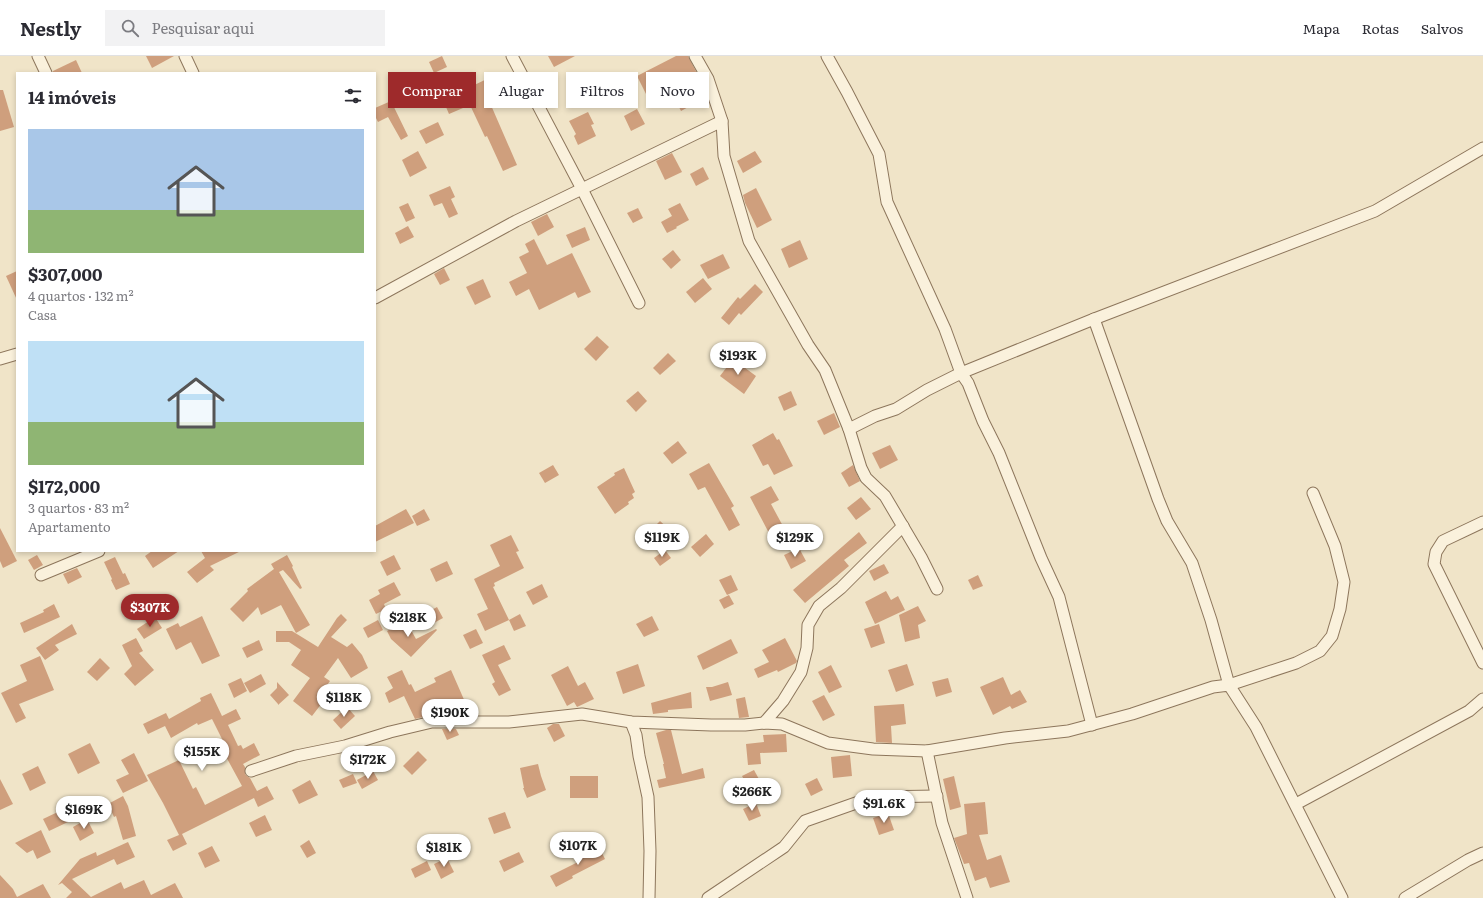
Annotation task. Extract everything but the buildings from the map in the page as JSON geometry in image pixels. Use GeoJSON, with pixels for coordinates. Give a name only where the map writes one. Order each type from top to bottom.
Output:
{"type":"FeatureCollection","features":[{"type":"Feature","properties":{"kind":"street"},"geometry":{"type":"LineString","coordinates":[[38,56],[46,72]]}},
{"type":"Feature","properties":{"kind":"street"},"geometry":{"type":"LineString","coordinates":[[185,56],[192,72]]}},
{"type":"Feature","properties":{"kind":"street"},"geometry":{"type":"LineString","coordinates":[[512,56],[582,189],[639,303]]}},
{"type":"Feature","properties":{"kind":"street"},"geometry":{"type":"LineString","coordinates":[[695,56],[708,79],[722,121],[724,156],[749,241],[808,345],[825,370],[849,429],[861,468],[866,478],[885,496],[921,557],[937,589]]}},
{"type":"Feature","properties":{"kind":"street"},"geometry":{"type":"LineString","coordinates":[[827,56],[879,154],[887,202],[945,329],[961,373],[968,383],[983,421],[999,454],[1041,558],[1059,597],[1092,725]]}},
{"type":"Feature","properties":{"kind":"street"},"geometry":{"type":"LineString","coordinates":[[376,297],[516,221],[722,121]]}},
{"type":"Feature","properties":{"kind":"street"},"geometry":{"type":"LineString","coordinates":[[849,429],[875,416],[896,408],[961,373],[1094,319],[1376,211],[1483,148]]}},
{"type":"Feature","properties":{"kind":"street"},"geometry":{"type":"LineString","coordinates":[[1094,319],[1158,499],[1167,521],[1192,563],[1211,620],[1229,685],[1256,727],[1342,898]]}},
{"type":"Feature","properties":{"kind":"street"},"geometry":{"type":"LineString","coordinates":[[0,359],[16,354]]}},
{"type":"Feature","properties":{"kind":"street"},"geometry":{"type":"LineString","coordinates":[[251,771],[296,756],[345,746],[390,732],[432,722],[509,722],[582,714],[631,722],[718,725],[764,723],[782,724],[828,743],[872,749],[927,751],[1004,738],[1068,731],[1092,725],[1132,714],[1213,687],[1229,685],[1296,663],[1320,651],[1332,636],[1340,609],[1344,582],[1335,546],[1313,493]]}},
{"type":"Feature","properties":{"kind":"street"},"geometry":{"type":"LineString","coordinates":[[1483,522],[1443,541],[1436,552],[1434,564],[1483,663]]}},
{"type":"Feature","properties":{"kind":"street"},"geometry":{"type":"LineString","coordinates":[[764,723],[783,701],[801,672],[807,648],[808,625],[819,606],[841,588],[903,526]]}},
{"type":"Feature","properties":{"kind":"street"},"geometry":{"type":"LineString","coordinates":[[41,575],[97,552]]}},
{"type":"Feature","properties":{"kind":"street"},"geometry":{"type":"LineString","coordinates":[[1296,804],[1469,711],[1483,699]]}},
{"type":"Feature","properties":{"kind":"street"},"geometry":{"type":"LineString","coordinates":[[631,722],[636,735],[638,756],[648,797],[651,896]]}},
{"type":"Feature","properties":{"kind":"street"},"geometry":{"type":"LineString","coordinates":[[927,751],[942,823],[967,898]]}},
{"type":"Feature","properties":{"kind":"street"},"geometry":{"type":"LineString","coordinates":[[708,898],[784,847],[805,821],[873,797],[937,796]]}},
{"type":"Feature","properties":{"kind":"street"},"geometry":{"type":"LineString","coordinates":[[1405,898],[1468,860],[1483,853]]}}]}
